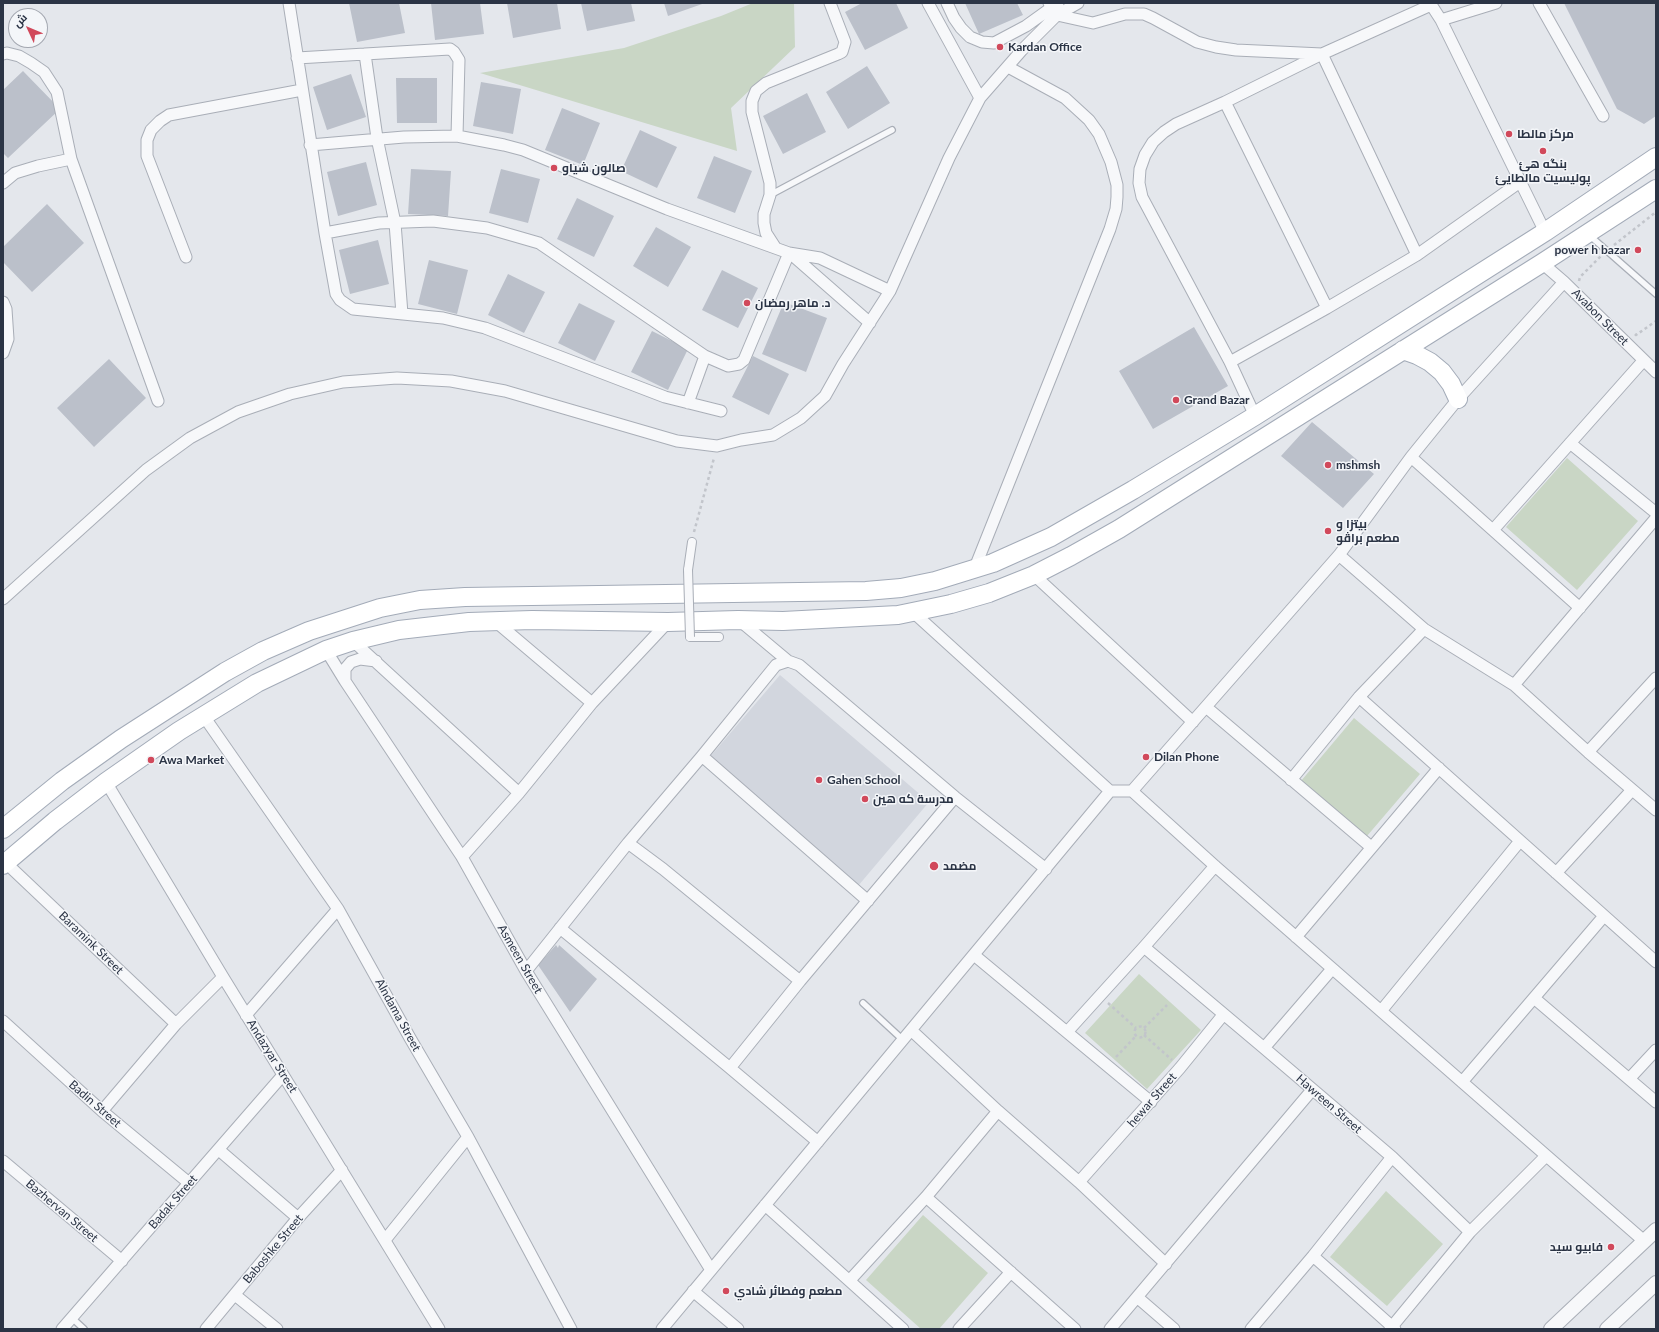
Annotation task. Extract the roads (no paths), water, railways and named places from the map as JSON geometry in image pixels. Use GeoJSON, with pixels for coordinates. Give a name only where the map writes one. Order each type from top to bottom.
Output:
{"type":"FeatureCollection","features":[{"type":"Feature","properties":{"kind":"main road"},"geometry":{"type":"LineString","coordinates":[[3,829],[62,781],[121,739],[225,672],[264,651],[309,631],[338,620],[380,608],[420,600],[465,597],[866,592],[901,588],[935,581],[974,570],[1017,554],[1051,537],[1133,490],[1255,416],[1545,232],[1656,157]]}},
{"type":"Feature","properties":{"kind":"main road"},"geometry":{"type":"LineString","coordinates":[[4,864],[55,821],[106,782],[154,747],[203,715],[275,674],[326,650],[354,641],[422,627],[495,621],[783,621],[842,619],[914,613],[989,593],[1034,575],[1119,529],[1542,263],[1656,189]]}},
{"type":"Feature","properties":{"kind":"main road"},"geometry":{"type":"LineString","coordinates":[[1403,350],[1424,358],[1442,372],[1451,384],[1458,399]]}},
{"type":"Feature","properties":{"kind":"main road"},"geometry":{"type":"LineString","coordinates":[[264,651],[275,674]]}},
{"type":"Feature","properties":{"kind":"main road"},"geometry":{"type":"LineString","coordinates":[[225,672],[237,695]]}},
{"type":"Feature","properties":{"kind":"street"},"geometry":{"type":"LineString","coordinates":[[289,3],[325,233],[336,294],[340,300],[353,309],[443,318],[485,328],[665,397],[721,411]]}},
{"type":"Feature","properties":{"kind":"street"},"geometry":{"type":"LineString","coordinates":[[775,247],[766,233],[764,223],[764,214],[770,195],[769,176],[752,112],[752,101],[756,91],[766,83],[842,52],[845,42],[830,3]]}},
{"type":"Feature","properties":{"kind":"street"},"geometry":{"type":"LineString","coordinates":[[928,3],[980,98]]}},
{"type":"Feature","properties":{"kind":"street"},"geometry":{"type":"LineString","coordinates":[[947,3],[954,18],[961,28],[970,37],[982,42],[994,42],[1026,26],[1053,7],[1078,3]]}},
{"type":"Feature","properties":{"kind":"street"},"geometry":{"type":"LineString","coordinates":[[1441,20],[1496,3]]}},
{"type":"Feature","properties":{"kind":"street"},"geometry":{"type":"LineString","coordinates":[[1539,3],[1603,116]]}},
{"type":"Feature","properties":{"kind":"street"},"geometry":{"type":"LineString","coordinates":[[1255,416],[1230,362],[1142,197],[1139,183],[1140,169],[1145,155],[1153,142],[1176,124],[1430,4],[1441,20],[1545,232]]}},
{"type":"Feature","properties":{"kind":"street"},"geometry":{"type":"LineString","coordinates":[[1053,7],[1093,23],[1125,14],[1144,14],[1196,42],[1216,47],[1236,50],[1322,54]]}},
{"type":"Feature","properties":{"kind":"street"},"geometry":{"type":"LineString","coordinates":[[3,599],[146,470],[190,438],[238,412],[290,394],[343,382],[397,378],[451,381],[505,391],[677,441],[717,446],[741,440],[773,435],[801,418],[825,396],[843,364],[890,291],[949,158],[980,98],[1022,50],[1053,7]]}},
{"type":"Feature","properties":{"kind":"street"},"geometry":{"type":"LineString","coordinates":[[297,58],[450,49],[459,60],[457,136]]}},
{"type":"Feature","properties":{"kind":"street"},"geometry":{"type":"LineString","coordinates":[[3,54],[7,53],[19,56],[44,72],[57,92],[71,159],[158,401]]}},
{"type":"Feature","properties":{"kind":"street"},"geometry":{"type":"LineString","coordinates":[[365,54],[377,138],[395,223],[402,314]]}},
{"type":"Feature","properties":{"kind":"street"},"geometry":{"type":"LineString","coordinates":[[1322,54],[1417,255]]}},
{"type":"Feature","properties":{"kind":"street"},"geometry":{"type":"LineString","coordinates":[[974,570],[1110,229],[1116,208],[1117,197],[1116,179],[1111,162],[1102,140],[1089,120],[1065,98],[1008,67]]}},
{"type":"Feature","properties":{"kind":"street"},"geometry":{"type":"LineString","coordinates":[[186,257],[147,156],[147,140],[151,130],[169,115],[302,90]]}},
{"type":"Feature","properties":{"kind":"street"},"geometry":{"type":"LineString","coordinates":[[1225,102],[1327,308]]}},
{"type":"Feature","properties":{"kind":"street"},"geometry":{"type":"LineString","coordinates":[[310,144],[377,138],[457,136],[489,141],[522,150],[658,206],[789,253],[820,258],[890,291]]}},
{"type":"Feature","properties":{"kind":"street"},"geometry":{"type":"LineString","coordinates":[[3,184],[15,173],[38,166],[71,159]]}},
{"type":"Feature","properties":{"kind":"street"},"geometry":{"type":"LineString","coordinates":[[1230,362],[1327,308],[1417,255],[1520,182]]}},
{"type":"Feature","properties":{"kind":"street"},"geometry":{"type":"LineString","coordinates":[[325,233],[379,223],[433,222],[487,228],[539,243],[705,356],[728,366],[739,364],[744,360],[789,253]]}},
{"type":"Feature","properties":{"kind":"street"},"geometry":{"type":"LineString","coordinates":[[789,253],[870,322]]}},
{"type":"Feature","properties":{"kind":"street","name":"Avabon Street"},"geometry":{"type":"LineString","coordinates":[[1542,263],[1564,282],[1643,361],[1656,372]]}},
{"type":"Feature","properties":{"kind":"street"},"geometry":{"type":"LineString","coordinates":[[1132,791],[1339,555],[1411,458],[1458,399],[1564,282]]}},
{"type":"Feature","properties":{"kind":"street"},"geometry":{"type":"LineString","coordinates":[[3,302],[6,309],[8,339],[3,353]]}},
{"type":"Feature","properties":{"kind":"street"},"geometry":{"type":"LineString","coordinates":[[688,403],[705,356]]}},
{"type":"Feature","properties":{"kind":"street"},"geometry":{"type":"LineString","coordinates":[[1493,530],[1643,361]]}},
{"type":"Feature","properties":{"kind":"street"},"geometry":{"type":"LineString","coordinates":[[1570,443],[1656,513]]}},
{"type":"Feature","properties":{"kind":"street"},"geometry":{"type":"LineString","coordinates":[[1411,458],[1580,608]]}},
{"type":"Feature","properties":{"kind":"street"},"geometry":{"type":"LineString","coordinates":[[1514,684],[1656,518]]}},
{"type":"Feature","properties":{"kind":"street"},"geometry":{"type":"LineString","coordinates":[[692,542],[688,570],[690,637],[720,637]]}},
{"type":"Feature","properties":{"kind":"street"},"geometry":{"type":"LineString","coordinates":[[1339,555],[1424,630],[1514,684],[1588,752],[1656,810]]}},
{"type":"Feature","properties":{"kind":"street"},"geometry":{"type":"LineString","coordinates":[[1034,575],[1193,722]]}},
{"type":"Feature","properties":{"kind":"street"},"geometry":{"type":"LineString","coordinates":[[914,613],[1110,792],[1132,791],[1332,969],[1644,1241]]}},
{"type":"Feature","properties":{"kind":"street"},"geometry":{"type":"LineString","coordinates":[[738,620],[788,661],[799,665],[956,797],[1046,869]]}},
{"type":"Feature","properties":{"kind":"street"},"geometry":{"type":"LineString","coordinates":[[495,621],[592,703]]}},
{"type":"Feature","properties":{"kind":"street"},"geometry":{"type":"LineString","coordinates":[[462,857],[519,793],[592,703],[668,622]]}},
{"type":"Feature","properties":{"kind":"street"},"geometry":{"type":"LineString","coordinates":[[1291,780],[1359,697],[1424,630]]}},
{"type":"Feature","properties":{"kind":"street"},"geometry":{"type":"LineString","coordinates":[[354,641],[519,793]]}},
{"type":"Feature","properties":{"kind":"street","name":"Asmeen Street"},"geometry":{"type":"LineString","coordinates":[[326,650],[344,681],[462,857],[526,971],[711,1270]]}},
{"type":"Feature","properties":{"kind":"street"},"geometry":{"type":"LineString","coordinates":[[344,681],[345,669],[350,662],[360,659],[376,661]]}},
{"type":"Feature","properties":{"kind":"street"},"geometry":{"type":"LineString","coordinates":[[526,971],[628,843],[776,666],[788,661]]}},
{"type":"Feature","properties":{"kind":"street"},"geometry":{"type":"LineString","coordinates":[[1588,752],[1656,678]]}},
{"type":"Feature","properties":{"kind":"street"},"geometry":{"type":"LineString","coordinates":[[1359,697],[1656,962]]}},
{"type":"Feature","properties":{"kind":"street"},"geometry":{"type":"LineString","coordinates":[[1206,707],[1371,847]]}},
{"type":"Feature","properties":{"kind":"street","name":"Alndama Street"},"geometry":{"type":"LineString","coordinates":[[203,715],[338,908],[410,1038],[468,1137],[571,1329]]}},
{"type":"Feature","properties":{"kind":"street"},"geometry":{"type":"LineString","coordinates":[[702,756],[868,901]]}},
{"type":"Feature","properties":{"kind":"street"},"geometry":{"type":"LineString","coordinates":[[1296,937],[1438,768]]}},
{"type":"Feature","properties":{"kind":"street","name":"Andazyar Street"},"geometry":{"type":"LineString","coordinates":[[106,782],[246,1015],[440,1329]]}},
{"type":"Feature","properties":{"kind":"street"},"geometry":{"type":"LineString","coordinates":[[1556,873],[1632,790]]}},
{"type":"Feature","properties":{"kind":"street"},"geometry":{"type":"LineString","coordinates":[[662,1329],[1110,792]]}},
{"type":"Feature","properties":{"kind":"street"},"geometry":{"type":"LineString","coordinates":[[730,1068],[800,981],[956,797]]}},
{"type":"Feature","properties":{"kind":"street"},"geometry":{"type":"LineString","coordinates":[[1381,1011],[1520,841]]}},
{"type":"Feature","properties":{"kind":"street"},"geometry":{"type":"LineString","coordinates":[[628,843],[669,874],[800,981]]}},
{"type":"Feature","properties":{"kind":"street","name":"Baramink Street"},"geometry":{"type":"LineString","coordinates":[[4,864],[176,1024]]}},
{"type":"Feature","properties":{"kind":"street"},"geometry":{"type":"LineString","coordinates":[[1066,1032],[1144,947],[1215,866]]}},
{"type":"Feature","properties":{"kind":"street"},"geometry":{"type":"LineString","coordinates":[[246,1015],[338,908]]}},
{"type":"Feature","properties":{"kind":"street"},"geometry":{"type":"LineString","coordinates":[[1462,1082],[1604,916]]}},
{"type":"Feature","properties":{"kind":"street"},"geometry":{"type":"LineString","coordinates":[[560,928],[818,1142]]}},
{"type":"Feature","properties":{"kind":"street","name":"Hawreen Street"},"geometry":{"type":"LineString","coordinates":[[1144,947],[1392,1157],[1470,1232]]}},
{"type":"Feature","properties":{"kind":"street"},"geometry":{"type":"LineString","coordinates":[[974,955],[1151,1102]]}},
{"type":"Feature","properties":{"kind":"street"},"geometry":{"type":"LineString","coordinates":[[1264,1048],[1332,969]]}},
{"type":"Feature","properties":{"kind":"street"},"geometry":{"type":"LineString","coordinates":[[102,1111],[176,1024],[223,977]]}},
{"type":"Feature","properties":{"kind":"street"},"geometry":{"type":"LineString","coordinates":[[1534,998],[1656,1102]]}},
{"type":"Feature","properties":{"kind":"street","name":"hewar Street"},"geometry":{"type":"LineString","coordinates":[[1079,1182],[1151,1102],[1223,1015]]}},
{"type":"Feature","properties":{"kind":"street","name":"Badin Street"},"geometry":{"type":"LineString","coordinates":[[3,1021],[102,1111],[189,1183]]}},
{"type":"Feature","properties":{"kind":"street"},"geometry":{"type":"LineString","coordinates":[[911,1030],[998,1111],[1079,1182],[1166,1264]]}},
{"type":"Feature","properties":{"kind":"street"},"geometry":{"type":"LineString","coordinates":[[1629,1079],[1656,1050]]}},
{"type":"Feature","properties":{"kind":"street","name":"Badak Street"},"geometry":{"type":"LineString","coordinates":[[62,1329],[284,1075]]}},
{"type":"Feature","properties":{"kind":"street"},"geometry":{"type":"LineString","coordinates":[[1110,1329],[1312,1090]]}},
{"type":"Feature","properties":{"kind":"street"},"geometry":{"type":"LineString","coordinates":[[850,1280],[926,1197],[998,1111]]}},
{"type":"Feature","properties":{"kind":"street"},"geometry":{"type":"LineString","coordinates":[[385,1240],[468,1137]]}},
{"type":"Feature","properties":{"kind":"street"},"geometry":{"type":"LineString","coordinates":[[219,1150],[298,1218]]}},
{"type":"Feature","properties":{"kind":"street"},"geometry":{"type":"LineString","coordinates":[[1312,1256],[1393,1328],[1470,1232],[1546,1156]]}},
{"type":"Feature","properties":{"kind":"street"},"geometry":{"type":"LineString","coordinates":[[1251,1329],[1392,1157]]}},
{"type":"Feature","properties":{"kind":"street","name":"Bazhervan Street"},"geometry":{"type":"LineString","coordinates":[[3,1161],[122,1261]]}},
{"type":"Feature","properties":{"kind":"street","name":"Baboshke Street"},"geometry":{"type":"LineString","coordinates":[[206,1329],[298,1218],[342,1170]]}},
{"type":"Feature","properties":{"kind":"street"},"geometry":{"type":"LineString","coordinates":[[926,1197],[1075,1329]]}},
{"type":"Feature","properties":{"kind":"street"},"geometry":{"type":"LineString","coordinates":[[766,1205],[902,1329]]}},
{"type":"Feature","properties":{"kind":"street"},"geometry":{"type":"LineString","coordinates":[[1551,1329],[1656,1230]]}},
{"type":"Feature","properties":{"kind":"street"},"geometry":{"type":"LineString","coordinates":[[959,1329],[1010,1272]]}},
{"type":"Feature","properties":{"kind":"street"},"geometry":{"type":"LineString","coordinates":[[1607,1329],[1656,1283]]}},
{"type":"Feature","properties":{"kind":"street"},"geometry":{"type":"LineString","coordinates":[[693,1291],[738,1329]]}},
{"type":"Feature","properties":{"kind":"street"},"geometry":{"type":"LineString","coordinates":[[235,1294],[277,1329]]}},
{"type":"Feature","properties":{"kind":"street"},"geometry":{"type":"LineString","coordinates":[[1137,1296],[1174,1329]]}},
{"type":"Feature","properties":{"kind":"lane"},"geometry":{"type":"LineString","coordinates":[[770,195],[892,130]]}},
{"type":"Feature","properties":{"kind":"lane"},"geometry":{"type":"LineString","coordinates":[[1587,233],[1656,294]]}},
{"type":"Feature","properties":{"kind":"lane"},"geometry":{"type":"LineString","coordinates":[[863,1003],[903,1040]]}},
{"type":"Feature","properties":{"kind":"lane"},"geometry":{"type":"LineString","coordinates":[[72,1318],[84,1329]]}},
{"type":"Feature","properties":{"kind":"place","name":"Kardan Office"},"geometry":{"type":"Point","coordinates":[1000,47]}},
{"type":"Feature","properties":{"kind":"place","name":"مركز مالطا"},"geometry":{"type":"Point","coordinates":[1509,134]}},
{"type":"Feature","properties":{"kind":"place","name":"بنگه هئ پوليسيت مالطايئ"},"geometry":{"type":"Point","coordinates":[1543,151]}},
{"type":"Feature","properties":{"kind":"place","name":"صالون شياو"},"geometry":{"type":"Point","coordinates":[554,168]}},
{"type":"Feature","properties":{"kind":"place","name":"power h bazar"},"geometry":{"type":"Point","coordinates":[1638,250]}},
{"type":"Feature","properties":{"kind":"place","name":"د. ماهر رمضان"},"geometry":{"type":"Point","coordinates":[747,303]}},
{"type":"Feature","properties":{"kind":"place","name":"Grand Bazar"},"geometry":{"type":"Point","coordinates":[1176,400]}},
{"type":"Feature","properties":{"kind":"place","name":"mshmsh"},"geometry":{"type":"Point","coordinates":[1328,465]}},
{"type":"Feature","properties":{"kind":"place","name":"بيتزا و مطعم براڤو"},"geometry":{"type":"Point","coordinates":[1328,531]}},
{"type":"Feature","properties":{"kind":"place","name":"Dilan Phone"},"geometry":{"type":"Point","coordinates":[1146,757]}},
{"type":"Feature","properties":{"kind":"place","name":"Awa Market"},"geometry":{"type":"Point","coordinates":[151,760]}},
{"type":"Feature","properties":{"kind":"place","name":"Gahen School"},"geometry":{"type":"Point","coordinates":[819,780]}},
{"type":"Feature","properties":{"kind":"place","name":"مدرسة كه هين"},"geometry":{"type":"Point","coordinates":[865,799]}},
{"type":"Feature","properties":{"kind":"place","name":"مضمد"},"geometry":{"type":"Point","coordinates":[934,866]}},
{"type":"Feature","properties":{"kind":"place","name":"فابيو سيد"},"geometry":{"type":"Point","coordinates":[1611,1247]}},
{"type":"Feature","properties":{"kind":"place","name":"مطعم وفطائر شادي"},"geometry":{"type":"Point","coordinates":[726,1291]}}]}
